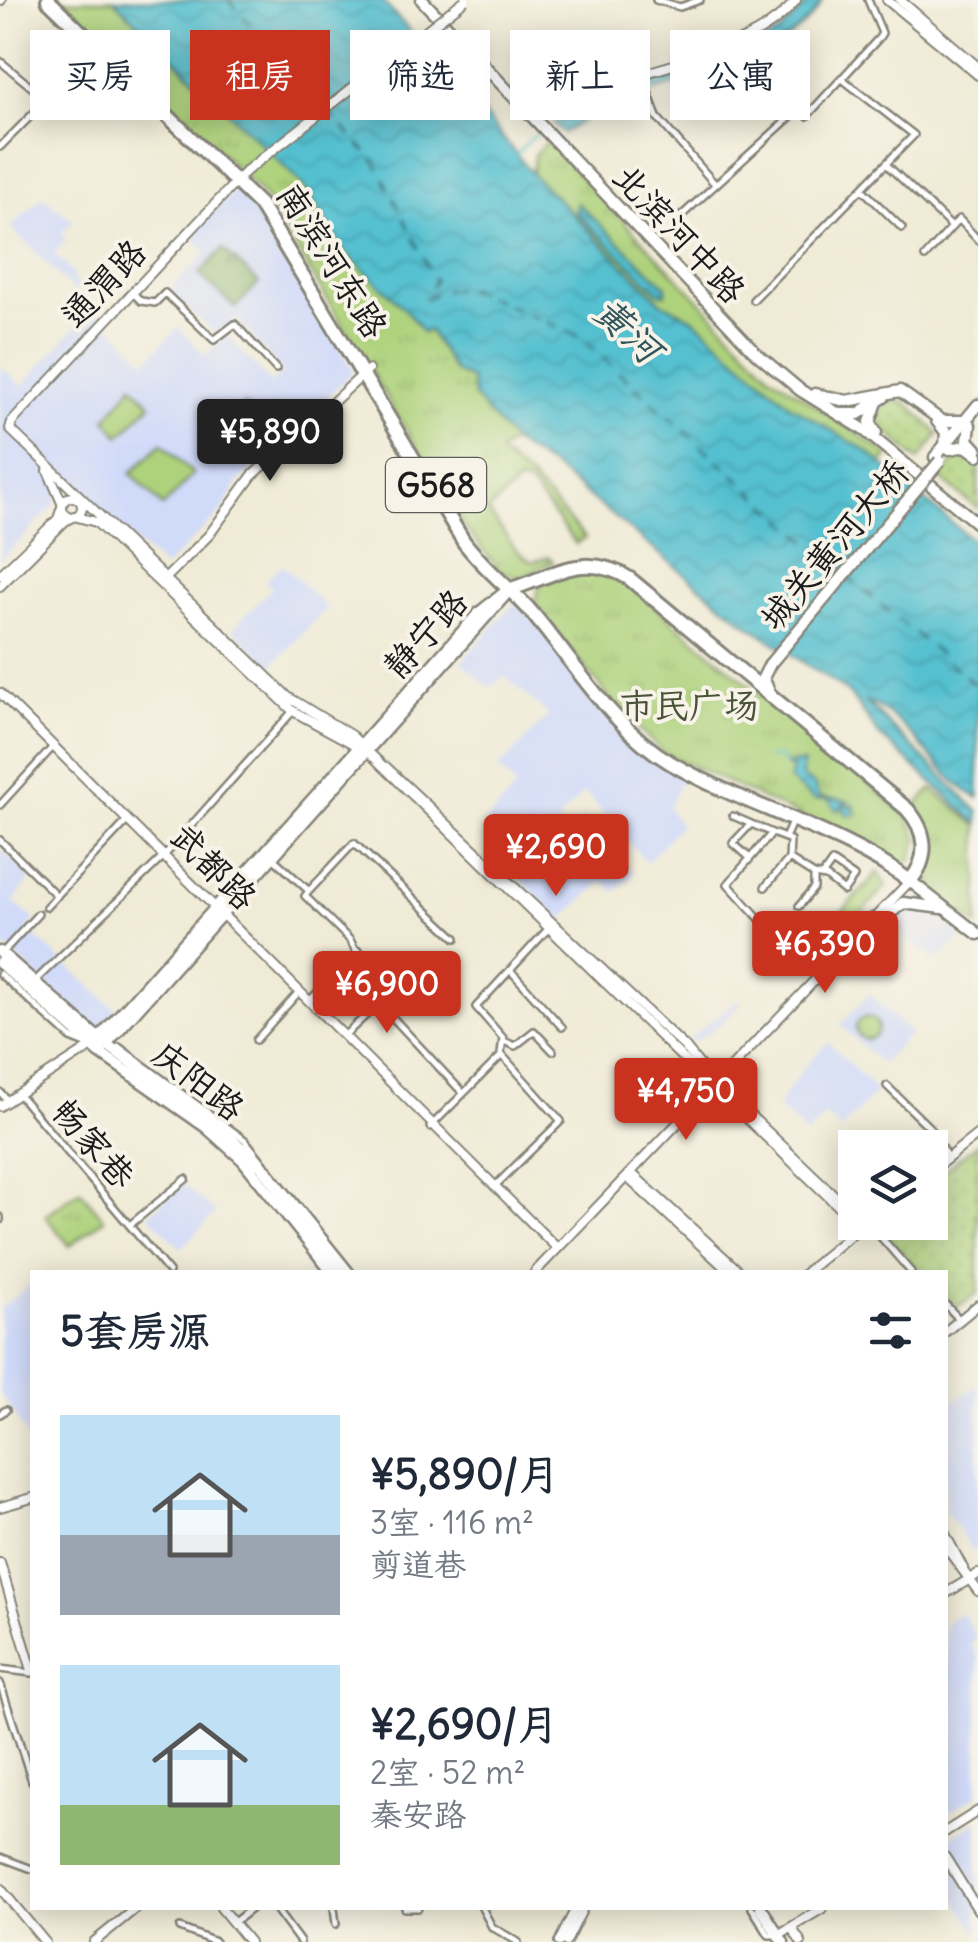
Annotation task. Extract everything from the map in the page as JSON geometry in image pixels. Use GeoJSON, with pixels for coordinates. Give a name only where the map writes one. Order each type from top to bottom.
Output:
{"type":"FeatureCollection","features":[{"type":"Feature","properties":{"kind":"highway","name":"南滨河东路"},"geometry":{"type":"LineString","coordinates":[[51,0],[81,30]]}},
{"type":"Feature","properties":{"kind":"highway","name":"南滨河东路"},"geometry":{"type":"LineString","coordinates":[[51,0],[242,176],[471,542],[648,747],[684,770],[870,854],[910,881]]}},
{"type":"Feature","properties":{"kind":"highway","name":"南滨河东路"},"geometry":{"type":"LineString","coordinates":[[170,112],[242,176]]}},
{"type":"Feature","properties":{"kind":"highway"},"geometry":{"type":"LineString","coordinates":[[514,589],[565,566],[590,564],[630,579],[918,823],[924,853],[910,881]]}},
{"type":"Feature","properties":{"kind":"main road","name":"北滨河中路"},"geometry":{"type":"LineString","coordinates":[[425,0],[741,332],[816,394],[876,433],[923,475]]}},
{"type":"Feature","properties":{"kind":"main road","name":"通渭路"},"geometry":{"type":"LineString","coordinates":[[94,510],[10,429],[12,422],[242,176],[465,0]]}},
{"type":"Feature","properties":{"kind":"main road"},"geometry":{"type":"LineString","coordinates":[[650,74],[766,28],[796,0]]}},
{"type":"Feature","properties":{"kind":"main road"},"geometry":{"type":"LineString","coordinates":[[888,0],[978,75]]}},
{"type":"Feature","properties":{"kind":"main road"},"geometry":{"type":"LineString","coordinates":[[900,0],[978,67]]}},
{"type":"Feature","properties":{"kind":"main road"},"geometry":{"type":"LineString","coordinates":[[546,125],[556,120]]}},
{"type":"Feature","properties":{"kind":"main road","name":"北滨河中路"},"geometry":{"type":"LineString","coordinates":[[546,125],[737,336],[784,378],[831,409],[857,420],[923,475]]}},
{"type":"Feature","properties":{"kind":"main road"},"geometry":{"type":"LineString","coordinates":[[163,581],[216,527],[252,476],[366,372]]}},
{"type":"Feature","properties":{"kind":"main road"},"geometry":{"type":"LineString","coordinates":[[831,409],[857,420],[876,398],[900,391],[942,421],[971,420],[968,440],[978,453]]}},
{"type":"Feature","properties":{"kind":"main road"},"geometry":{"type":"LineString","coordinates":[[816,394],[840,401],[896,394],[912,400],[944,427],[947,447],[966,446],[978,453]]}},
{"type":"Feature","properties":{"kind":"main road"},"geometry":{"type":"LineString","coordinates":[[876,398],[870,422],[876,433]]}},
{"type":"Feature","properties":{"kind":"main road","name":"城关黄河大桥"},"geometry":{"type":"LineString","coordinates":[[768,662],[971,420],[978,405]]}},
{"type":"Feature","properties":{"kind":"main road"},"geometry":{"type":"LineString","coordinates":[[43,462],[62,506],[74,516],[96,522],[163,581]]}},
{"type":"Feature","properties":{"kind":"main road"},"geometry":{"type":"LineString","coordinates":[[923,475],[977,519]]}},
{"type":"Feature","properties":{"kind":"main road"},"geometry":{"type":"LineString","coordinates":[[0,586],[82,508],[68,486]]}},
{"type":"Feature","properties":{"kind":"main road"},"geometry":{"type":"LineString","coordinates":[[1,572],[58,518],[68,498],[94,510],[295,708],[352,736],[363,751],[838,1202]]}},
{"type":"Feature","properties":{"kind":"main road","name":"静宁路"},"geometry":{"type":"LineString","coordinates":[[4,1104],[99,1045],[514,589]]}},
{"type":"Feature","properties":{"kind":"main road"},"geometry":{"type":"LineString","coordinates":[[717,652],[747,671],[768,662]]}},
{"type":"Feature","properties":{"kind":"main road"},"geometry":{"type":"LineString","coordinates":[[768,662],[763,678],[769,692],[830,746]]}},
{"type":"Feature","properties":{"kind":"main road","name":"武都路"},"geometry":{"type":"LineString","coordinates":[[0,697],[126,821]]}},
{"type":"Feature","properties":{"kind":"main road","name":"武都路"},"geometry":{"type":"LineString","coordinates":[[0,697],[556,1250]]}},
{"type":"Feature","properties":{"kind":"main road"},"geometry":{"type":"LineString","coordinates":[[363,751],[374,755],[436,810],[684,1047],[715,1086]]}},
{"type":"Feature","properties":{"kind":"main road","name":"静宁路"},"geometry":{"type":"LineString","coordinates":[[218,912],[273,858],[363,751]]}},
{"type":"Feature","properties":{"kind":"main road"},"geometry":{"type":"LineString","coordinates":[[538,1270],[910,881]]}},
{"type":"Feature","properties":{"kind":"main road","name":"南滨河东路"},"geometry":{"type":"LineString","coordinates":[[910,881],[978,934]]}},
{"type":"Feature","properties":{"kind":"main road"},"geometry":{"type":"LineString","coordinates":[[874,918],[885,917],[911,902],[948,910]]}},
{"type":"Feature","properties":{"kind":"main road","name":"武都路"},"geometry":{"type":"LineString","coordinates":[[218,912],[308,1002]]}},
{"type":"Feature","properties":{"kind":"main road","name":"庆阳路"},"geometry":{"type":"LineString","coordinates":[[1,953],[99,1045],[213,1122],[260,1166],[342,1270]]}},
{"type":"Feature","properties":{"kind":"main road","name":"庆阳路"},"geometry":{"type":"LineString","coordinates":[[1,953],[99,1045],[243,1160],[330,1270]]}},
{"type":"Feature","properties":{"kind":"main road","name":"武都路"},"geometry":{"type":"LineString","coordinates":[[432,1126],[556,1250]]}},
{"type":"Feature","properties":{"kind":"main road"},"geometry":{"type":"LineString","coordinates":[[948,1156],[978,1134]]}},
{"type":"Feature","properties":{"kind":"main road"},"geometry":{"type":"LineString","coordinates":[[629,1175],[728,1270]]}},
{"type":"Feature","properties":{"kind":"main road"},"geometry":{"type":"LineString","coordinates":[[629,1175],[738,1270]]}},
{"type":"Feature","properties":{"kind":"main road"},"geometry":{"type":"LineString","coordinates":[[811,1270],[841,1240]]}},
{"type":"Feature","properties":{"kind":"main road"},"geometry":{"type":"LineString","coordinates":[[948,1330],[978,1305]]}},
{"type":"Feature","properties":{"kind":"main road"},"geometry":{"type":"LineString","coordinates":[[0,1507],[30,1499]]}},
{"type":"Feature","properties":{"kind":"main road"},"geometry":{"type":"LineString","coordinates":[[948,1539],[964,1568]]}},
{"type":"Feature","properties":{"kind":"main road"},"geometry":{"type":"LineString","coordinates":[[948,1549],[974,1576],[978,1591]]}},
{"type":"Feature","properties":{"kind":"main road"},"geometry":{"type":"LineString","coordinates":[[0,1566],[30,1664]]}},
{"type":"Feature","properties":{"kind":"main road"},"geometry":{"type":"LineString","coordinates":[[948,1592],[974,1576]]}},
{"type":"Feature","properties":{"kind":"main road"},"geometry":{"type":"LineString","coordinates":[[948,1830],[978,1811]]}},
{"type":"Feature","properties":{"kind":"main road"},"geometry":{"type":"LineString","coordinates":[[948,1863],[978,1910]]}},
{"type":"Feature","properties":{"kind":"main road"},"geometry":{"type":"LineString","coordinates":[[0,1888],[45,1942]]}},
{"type":"Feature","properties":{"kind":"main road"},"geometry":{"type":"LineString","coordinates":[[94,1942],[130,1910]]}},
{"type":"Feature","properties":{"kind":"main road"},"geometry":{"type":"LineString","coordinates":[[223,1910],[249,1942]]}},
{"type":"Feature","properties":{"kind":"main road"},"geometry":{"type":"LineString","coordinates":[[562,1942],[579,1910]]}},
{"type":"Feature","properties":{"kind":"main road"},"geometry":{"type":"LineString","coordinates":[[766,1910],[785,1936],[801,1942]]}},
{"type":"Feature","properties":{"kind":"main road"},"geometry":{"type":"LineString","coordinates":[[785,1936],[820,1910]]}},
{"type":"Feature","properties":{"kind":"street"},"geometry":{"type":"LineString","coordinates":[[656,0],[680,6],[700,0]]}},
{"type":"Feature","properties":{"kind":"street"},"geometry":{"type":"LineString","coordinates":[[680,217],[798,110],[807,116],[882,32],[868,0]]}},
{"type":"Feature","properties":{"kind":"street"},"geometry":{"type":"LineString","coordinates":[[0,62],[30,86]]}},
{"type":"Feature","properties":{"kind":"street"},"geometry":{"type":"LineString","coordinates":[[753,300],[888,166],[914,135],[841,78]]}},
{"type":"Feature","properties":{"kind":"street"},"geometry":{"type":"LineString","coordinates":[[650,97],[657,117],[716,184]]}},
{"type":"Feature","properties":{"kind":"street"},"geometry":{"type":"LineString","coordinates":[[0,147],[30,117]]}},
{"type":"Feature","properties":{"kind":"street"},"geometry":{"type":"LineString","coordinates":[[888,166],[952,227]]}},
{"type":"Feature","properties":{"kind":"street"},"geometry":{"type":"LineString","coordinates":[[863,190],[902,228]]}},
{"type":"Feature","properties":{"kind":"street"},"geometry":{"type":"LineString","coordinates":[[925,257],[959,220],[978,240]]}},
{"type":"Feature","properties":{"kind":"street"},"geometry":{"type":"LineString","coordinates":[[132,292],[140,301],[155,303],[165,293],[214,340],[234,324],[276,369]]}},
{"type":"Feature","properties":{"kind":"street"},"geometry":{"type":"LineString","coordinates":[[35,981],[163,857],[295,708]]}},
{"type":"Feature","properties":{"kind":"street"},"geometry":{"type":"LineString","coordinates":[[0,805],[50,748]]}},
{"type":"Feature","properties":{"kind":"street"},"geometry":{"type":"LineString","coordinates":[[734,816],[790,840],[789,859],[765,887]]}},
{"type":"Feature","properties":{"kind":"street"},"geometry":{"type":"LineString","coordinates":[[785,838],[793,819]]}},
{"type":"Feature","properties":{"kind":"street"},"geometry":{"type":"LineString","coordinates":[[46,907],[126,821]]}},
{"type":"Feature","properties":{"kind":"street"},"geometry":{"type":"LineString","coordinates":[[750,858],[733,843],[751,824]]}},
{"type":"Feature","properties":{"kind":"street"},"geometry":{"type":"LineString","coordinates":[[769,928],[749,912],[748,902],[728,884],[772,832]]}},
{"type":"Feature","properties":{"kind":"street"},"geometry":{"type":"LineString","coordinates":[[0,840],[56,896]]}},
{"type":"Feature","properties":{"kind":"street"},"geometry":{"type":"LineString","coordinates":[[456,938],[354,842],[305,896],[357,950],[394,979],[376,998],[464,1094]]}},
{"type":"Feature","properties":{"kind":"street"},"geometry":{"type":"LineString","coordinates":[[273,858],[309,891]]}},
{"type":"Feature","properties":{"kind":"street"},"geometry":{"type":"LineString","coordinates":[[789,859],[818,876],[844,891],[854,876],[832,862],[818,876],[814,888],[799,906]]}},
{"type":"Feature","properties":{"kind":"street"},"geometry":{"type":"LineString","coordinates":[[1,953],[38,914]]}},
{"type":"Feature","properties":{"kind":"street"},"geometry":{"type":"LineString","coordinates":[[549,928],[476,1007],[504,1041],[516,1046],[534,1031],[553,1051]]}},
{"type":"Feature","properties":{"kind":"street"},"geometry":{"type":"LineString","coordinates":[[308,1002],[357,950]]}},
{"type":"Feature","properties":{"kind":"street"},"geometry":{"type":"LineString","coordinates":[[510,970],[562,1027]]}},
{"type":"Feature","properties":{"kind":"street"},"geometry":{"type":"LineString","coordinates":[[0,974],[71,1038],[116,1046],[245,1140],[349,1270]]}},
{"type":"Feature","properties":{"kind":"street"},"geometry":{"type":"LineString","coordinates":[[256,1040],[298,994]]}},
{"type":"Feature","properties":{"kind":"street"},"geometry":{"type":"LineString","coordinates":[[343,1037],[379,1002]]}},
{"type":"Feature","properties":{"kind":"street"},"geometry":{"type":"LineString","coordinates":[[495,1186],[561,1121],[499,1052],[504,1041]]}},
{"type":"Feature","properties":{"kind":"street"},"geometry":{"type":"LineString","coordinates":[[432,1126],[502,1055]]}},
{"type":"Feature","properties":{"kind":"street"},"geometry":{"type":"LineString","coordinates":[[887,1086],[931,1130]]}},
{"type":"Feature","properties":{"kind":"street"},"geometry":{"type":"LineString","coordinates":[[0,1092],[4,1104]]}},
{"type":"Feature","properties":{"kind":"street","name":"畅家巷"},"geometry":{"type":"LineString","coordinates":[[19,1095],[167,1270]]}},
{"type":"Feature","properties":{"kind":"street","name":"畅家巷"},"geometry":{"type":"LineString","coordinates":[[132,1224],[186,1180]]}},
{"type":"Feature","properties":{"kind":"street"},"geometry":{"type":"LineString","coordinates":[[883,1240],[909,1270]]}},
{"type":"Feature","properties":{"kind":"street"},"geometry":{"type":"LineString","coordinates":[[948,1307],[960,1320]]}},
{"type":"Feature","properties":{"kind":"street"},"geometry":{"type":"LineString","coordinates":[[0,1669],[30,1671]]}},
{"type":"Feature","properties":{"kind":"street"},"geometry":{"type":"LineString","coordinates":[[0,1683],[30,1775]]}},
{"type":"Feature","properties":{"kind":"street"},"geometry":{"type":"LineString","coordinates":[[0,1858],[30,1868]]}},
{"type":"Feature","properties":{"kind":"street"},"geometry":{"type":"LineString","coordinates":[[233,1923],[249,1910]]}},
{"type":"Feature","properties":{"kind":"street"},"geometry":{"type":"LineString","coordinates":[[334,1910],[336,1924]]}},
{"type":"Feature","properties":{"kind":"street"},"geometry":{"type":"LineString","coordinates":[[483,1910],[492,1927],[518,1942]]}},
{"type":"Feature","properties":{"kind":"street"},"geometry":{"type":"LineString","coordinates":[[753,1910],[769,1935],[785,1936]]}},
{"type":"Feature","properties":{"kind":"street"},"geometry":{"type":"LineString","coordinates":[[278,1911],[300,1942]]}},
{"type":"Feature","properties":{"kind":"street"},"geometry":{"type":"LineString","coordinates":[[180,1928],[215,1942]]}},
{"type":"Feature","properties":{"kind":"shaded area"},"geometry":{"type":"Polygon","coordinates":[[[240,185],[354,371],[238,482],[221,512],[164,568],[66,478],[54,506],[0,561],[0,365],[22,386],[93,308],[146,361],[178,327],[205,355],[226,334],[271,383],[283,373],[236,318],[217,336],[169,291],[207,252],[191,236],[240,185]]]}},
{"type":"Feature","properties":{"kind":"shaded area"},"geometry":{"type":"Polygon","coordinates":[[[43,197],[74,221],[61,233],[66,241],[54,253],[74,274],[72,278],[80,287],[75,292],[10,227],[43,197]]]}},
{"type":"Feature","properties":{"kind":"shaded area"},"geometry":{"type":"Polygon","coordinates":[[[282,564],[327,608],[271,667],[232,629],[272,588],[265,581],[282,564]]]}},
{"type":"Feature","properties":{"kind":"shaded area"},"geometry":{"type":"Polygon","coordinates":[[[516,601],[642,744],[685,773],[668,807],[680,825],[647,863],[584,792],[558,821],[566,832],[583,817],[634,873],[615,892],[603,881],[562,919],[514,873],[524,862],[483,825],[517,787],[497,769],[549,715],[504,676],[490,688],[461,662],[516,601]]]}},
{"type":"Feature","properties":{"kind":"shaded area"},"geometry":{"type":"Polygon","coordinates":[[[0,849],[32,877],[13,902],[35,920],[27,929],[118,1011],[97,1031],[0,942],[0,849]]]}},
{"type":"Feature","properties":{"kind":"shaded area"},"geometry":{"type":"Polygon","coordinates":[[[911,899],[963,936],[937,962],[887,922],[911,899]]]}},
{"type":"Feature","properties":{"kind":"shaded area"},"geometry":{"type":"Polygon","coordinates":[[[869,994],[911,1033],[881,1064],[840,1025],[869,994]]]}},
{"type":"Feature","properties":{"kind":"shaded area"},"geometry":{"type":"Polygon","coordinates":[[[738,999],[741,1003],[722,1023],[695,1042],[690,1038],[738,999]]]}},
{"type":"Feature","properties":{"kind":"shaded area"},"geometry":{"type":"Polygon","coordinates":[[[828,1042],[877,1091],[841,1130],[825,1115],[807,1135],[777,1107],[801,1070],[828,1042]]]}},
{"type":"Feature","properties":{"kind":"shaded area"},"geometry":{"type":"Polygon","coordinates":[[[183,1184],[216,1213],[181,1248],[148,1215],[183,1184]]]}},
{"type":"Feature","properties":{"kind":"shaded area"},"geometry":{"type":"Polygon","coordinates":[[[30,1285],[30,1440],[0,1393],[0,1309],[30,1285]]]}},
{"type":"Feature","properties":{"kind":"shaded area"},"geometry":{"type":"Polygon","coordinates":[[[978,1385],[978,1549],[973,1552],[948,1515],[948,1404],[978,1385]]]}},
{"type":"Feature","properties":{"kind":"shaded area"},"geometry":{"type":"Polygon","coordinates":[[[962,1612],[977,1640],[970,1643],[978,1657],[978,1794],[948,1813],[948,1621],[962,1612]]]}},
{"type":"Feature","properties":{"kind":"shaded area"},"geometry":{"type":"Polygon","coordinates":[[[978,1821],[978,1934],[948,1888],[948,1831],[952,1837],[978,1821]]]}},
{"type":"Feature","properties":{"kind":"green space"},"geometry":{"type":"Polygon","coordinates":[[[60,0],[114,0],[145,30],[92,30],[60,0]]]}},
{"type":"Feature","properties":{"kind":"green space"},"geometry":{"type":"Polygon","coordinates":[[[170,55],[190,74],[190,120],[237,120],[300,182],[326,215],[334,235],[392,293],[424,333],[429,330],[452,368],[471,379],[474,397],[514,440],[499,453],[533,481],[585,538],[576,544],[530,485],[519,482],[488,511],[516,550],[532,562],[549,557],[553,562],[520,578],[499,570],[466,529],[267,200],[170,103],[170,55]]]}},
{"type":"Feature","properties":{"kind":"green space"},"geometry":{"type":"Polygon","coordinates":[[[547,141],[771,375],[889,455],[882,464],[790,405],[695,320],[661,302],[532,174],[534,155],[547,141]]]}},
{"type":"Feature","properties":{"kind":"green space"},"geometry":{"type":"Polygon","coordinates":[[[223,249],[259,283],[235,308],[199,274],[223,249]]]}},
{"type":"Feature","properties":{"kind":"green space"},"geometry":{"type":"Polygon","coordinates":[[[133,385],[151,404],[120,436],[106,419],[133,385]]]}},
{"type":"Feature","properties":{"kind":"green space"},"geometry":{"type":"Polygon","coordinates":[[[890,400],[907,403],[939,434],[918,461],[879,425],[878,414],[890,400]]]}},
{"type":"Feature","properties":{"kind":"green space"},"geometry":{"type":"Polygon","coordinates":[[[244,405],[255,416],[232,439],[224,440],[217,433],[244,405]]]}},
{"type":"Feature","properties":{"kind":"green space"},"geometry":{"type":"Polygon","coordinates":[[[162,443],[193,474],[163,507],[131,473],[162,443]]]}},
{"type":"Feature","properties":{"kind":"green space"},"geometry":{"type":"Polygon","coordinates":[[[962,452],[978,463],[978,509],[940,478],[962,452]]]}},
{"type":"Feature","properties":{"kind":"green space","name":"市民广场"},"geometry":{"type":"Polygon","coordinates":[[[578,569],[613,575],[630,586],[897,807],[908,817],[918,838],[911,861],[901,863],[662,752],[612,701],[534,604],[540,583],[578,569]]]}},
{"type":"Feature","properties":{"kind":"green space"},"geometry":{"type":"Polygon","coordinates":[[[932,789],[978,826],[978,926],[944,901],[930,882],[915,807],[932,789]]]}},
{"type":"Feature","properties":{"kind":"green space"},"geometry":{"type":"Polygon","coordinates":[[[878,872],[886,886],[850,926],[838,916],[878,872]]]}},
{"type":"Feature","properties":{"kind":"green space"},"geometry":{"type":"Polygon","coordinates":[[[867,1017],[875,1020],[875,1036],[867,1039],[859,1036],[856,1028],[859,1020],[867,1017]]]}},
{"type":"Feature","properties":{"kind":"green space"},"geometry":{"type":"Polygon","coordinates":[[[978,1143],[978,1293],[957,1307],[948,1298],[948,1270],[920,1270],[891,1240],[948,1240],[948,1167],[978,1143]]]}},
{"type":"Feature","properties":{"kind":"green space"},"geometry":{"type":"Polygon","coordinates":[[[80,1190],[104,1219],[70,1246],[45,1216],[80,1190]]]}},
{"type":"Feature","properties":{"kind":"water","name":"黄河"},"geometry":{"type":"Polygon","coordinates":[[[114,0],[381,0],[409,30],[350,30],[350,120],[489,120],[532,174],[661,302],[695,320],[790,405],[868,452],[978,545],[978,798],[948,775],[895,719],[864,700],[978,811],[978,824],[879,735],[849,693],[744,622],[556,470],[514,443],[474,397],[471,379],[455,372],[429,330],[422,332],[351,258],[300,182],[237,120],[330,120],[330,30],[190,30],[190,74],[170,55],[170,30],[145,30],[114,0]]]}},
{"type":"Feature","properties":{"kind":"water"},"geometry":{"type":"Polygon","coordinates":[[[810,0],[823,0],[797,30],[782,30],[810,0]]]}},
{"type":"Feature","properties":{"kind":"water"},"geometry":{"type":"Polygon","coordinates":[[[670,76],[670,86],[650,92],[650,83],[670,76]]]}},
{"type":"Feature","properties":{"kind":"water"},"geometry":{"type":"Polygon","coordinates":[[[559,120],[584,120],[563,133],[553,123],[559,120]]]}},
{"type":"Feature","properties":{"kind":"water"},"geometry":{"type":"Polygon","coordinates":[[[577,203],[666,286],[666,294],[659,293],[575,212],[577,203]]]}},
{"type":"Feature","properties":{"kind":"water"},"geometry":{"type":"Polygon","coordinates":[[[803,763],[802,777],[814,784],[819,797],[848,801],[843,805],[854,805],[855,814],[848,816],[841,807],[837,811],[828,799],[814,800],[789,780],[792,770],[785,764],[803,763]]]}},
{"type":"Feature","properties":{"kind":"waterway"},"geometry":{"type":"LineString","coordinates":[[516,155],[531,138],[544,132]]}},
{"type":"Feature","properties":{"kind":"waterway"},"geometry":{"type":"LineString","coordinates":[[768,758],[780,757],[785,765]]}},
{"type":"Feature","properties":{"kind":"ferry route"},"geometry":{"type":"LineString","coordinates":[[228,0],[255,30]]}},
{"type":"Feature","properties":{"kind":"ferry route"},"geometry":{"type":"LineString","coordinates":[[330,113],[376,163],[435,281],[425,298]]}},
{"type":"Feature","properties":{"kind":"ferry route"},"geometry":{"type":"LineString","coordinates":[[424,299],[445,290],[471,289],[580,337],[841,571]]}},
{"type":"Feature","properties":{"kind":"ferry route"},"geometry":{"type":"LineString","coordinates":[[847,576],[978,687]]}}]}
